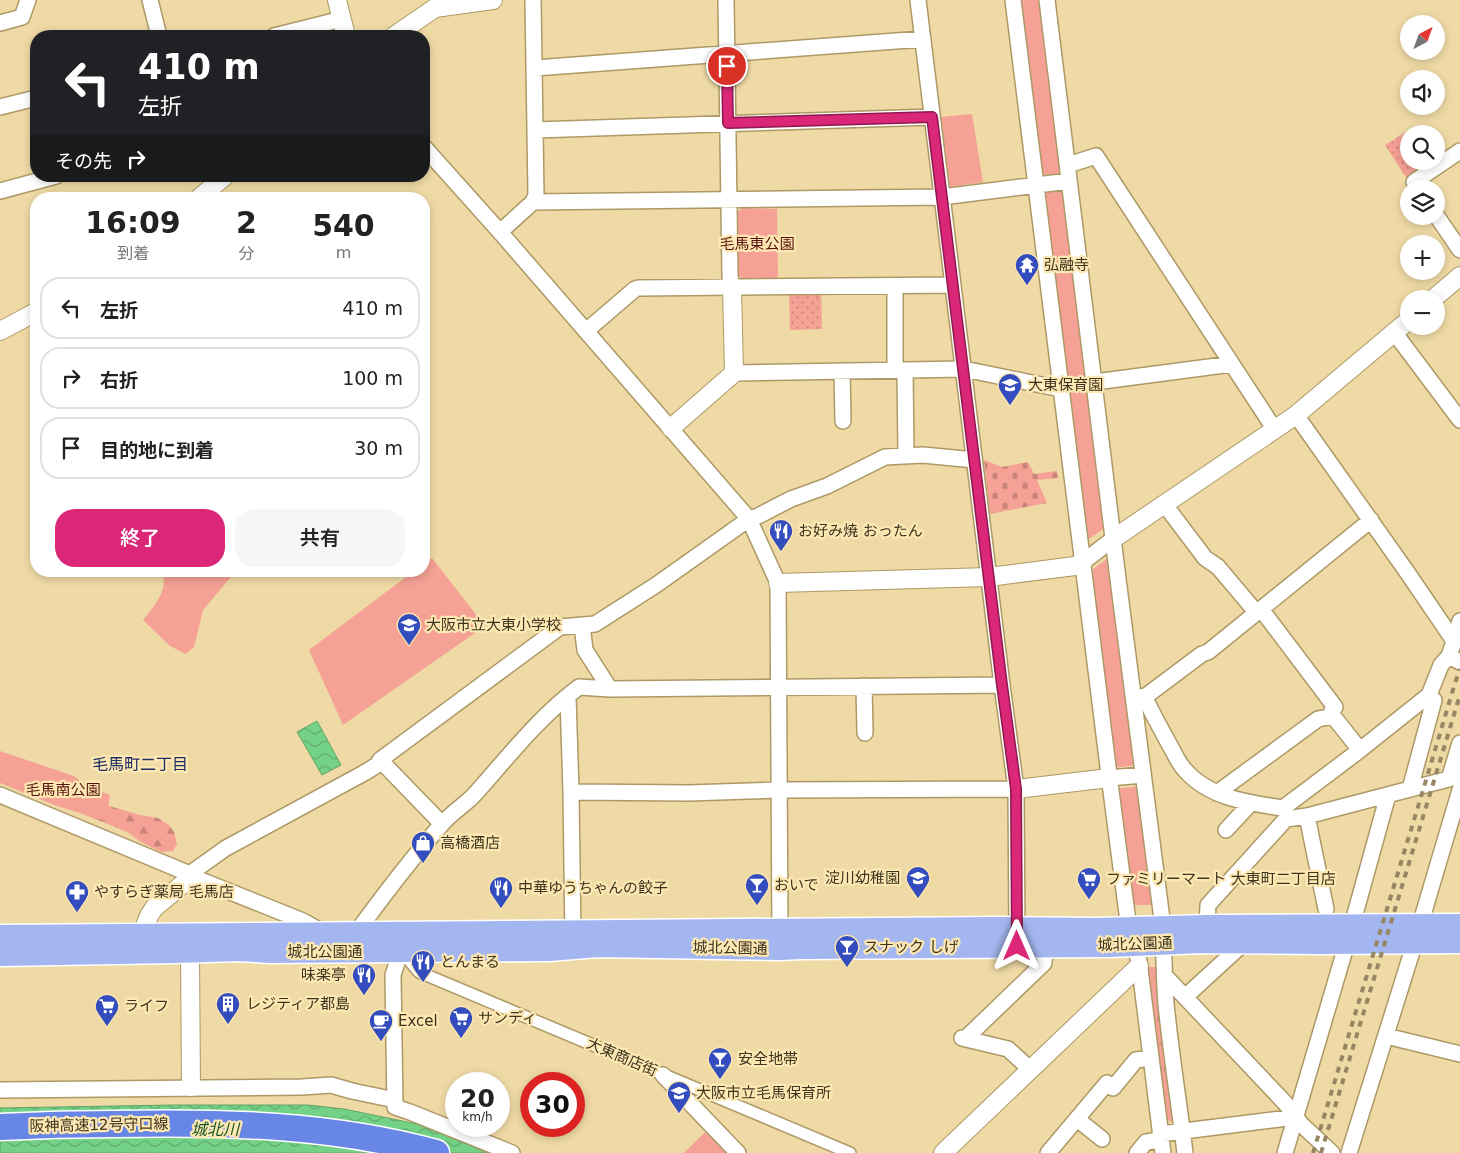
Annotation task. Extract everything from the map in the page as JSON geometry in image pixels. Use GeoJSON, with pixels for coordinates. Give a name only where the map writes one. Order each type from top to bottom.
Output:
{"type":"FeatureCollection","features":[{"type":"Feature","properties":{"kind":"highway","name":"阪神高速12号守口線"},"geometry":{"type":"LineString","coordinates":[[0,1127],[159,1123],[253,1125],[335,1133],[436,1153]]}},
{"type":"Feature","properties":{"kind":"highway","name":"阪神高速12号守口線"},"geometry":{"type":"LineString","coordinates":[[0,1144],[87,1141],[214,1141],[298,1145],[356,1153]]}},
{"type":"Feature","properties":{"kind":"main road","name":"城北公園通"},"geometry":{"type":"LineString","coordinates":[[1417,934],[1460,925]]}},
{"type":"Feature","properties":{"kind":"main road","name":"城北公園通"},"geometry":{"type":"LineString","coordinates":[[1017,938],[1045,946],[1134,947],[1163,935],[1207,926],[1349,934],[1417,934],[1460,942]]}},
{"type":"Feature","properties":{"kind":"main road","name":"城北公園通"},"geometry":{"type":"LineString","coordinates":[[0,955],[325,933],[356,933],[403,942]]}},
{"type":"Feature","properties":{"kind":"main road","name":"城北公園通"},"geometry":{"type":"LineString","coordinates":[[1163,935],[1245,942],[1349,934]]}},
{"type":"Feature","properties":{"kind":"main road","name":"城北公園通"},"geometry":{"type":"LineString","coordinates":[[0,936],[142,944],[190,952],[240,950],[270,952],[403,942],[549,950],[572,940],[598,946],[780,939],[1017,938],[1134,947]]}},
{"type":"Feature","properties":{"kind":"street"},"geometry":{"type":"LineString","coordinates":[[0,22],[22,17],[28,0]]}},
{"type":"Feature","properties":{"kind":"street"},"geometry":{"type":"LineString","coordinates":[[150,0],[158,30]]}},
{"type":"Feature","properties":{"kind":"street"},"geometry":{"type":"LineString","coordinates":[[337,0],[345,30]]}},
{"type":"Feature","properties":{"kind":"street"},"geometry":{"type":"LineString","coordinates":[[402,30],[438,4],[493,0]]}},
{"type":"Feature","properties":{"kind":"street"},"geometry":{"type":"LineString","coordinates":[[500,232],[533,202],[536,195],[535,68],[532,0]]}},
{"type":"Feature","properties":{"kind":"street"},"geometry":{"type":"LineString","coordinates":[[726,0],[730,276],[732,287],[734,373]]}},
{"type":"Feature","properties":{"kind":"street"},"geometry":{"type":"LineString","coordinates":[[918,0],[1016,789],[1017,938]]}},
{"type":"Feature","properties":{"kind":"street"},"geometry":{"type":"LineString","coordinates":[[1013,0],[1109,778],[1151,1058],[1161,1142]]}},
{"type":"Feature","properties":{"kind":"street"},"geometry":{"type":"LineString","coordinates":[[1048,0],[1113,539],[1139,700],[1143,775],[1163,935],[1166,1003],[1185,1153]]}},
{"type":"Feature","properties":{"kind":"street"},"geometry":{"type":"LineString","coordinates":[[298,30],[342,19]]}},
{"type":"Feature","properties":{"kind":"street"},"geometry":{"type":"LineString","coordinates":[[535,68],[923,40]]}},
{"type":"Feature","properties":{"kind":"street"},"geometry":{"type":"LineString","coordinates":[[0,107],[30,100]]}},
{"type":"Feature","properties":{"kind":"street"},"geometry":{"type":"LineString","coordinates":[[535,130],[932,117]]}},
{"type":"Feature","properties":{"kind":"street"},"geometry":{"type":"LineString","coordinates":[[1417,180],[1460,151]]}},
{"type":"Feature","properties":{"kind":"street"},"geometry":{"type":"LineString","coordinates":[[430,154],[749,519],[778,583],[780,939]]}},
{"type":"Feature","properties":{"kind":"street"},"geometry":{"type":"LineString","coordinates":[[1068,165],[1096,156],[1275,430]]}},
{"type":"Feature","properties":{"kind":"street"},"geometry":{"type":"LineString","coordinates":[[533,202],[942,197],[1069,181]]}},
{"type":"Feature","properties":{"kind":"street"},"geometry":{"type":"LineString","coordinates":[[0,191],[34,182]]}},
{"type":"Feature","properties":{"kind":"street"},"geometry":{"type":"LineString","coordinates":[[205,192],[215,182]]}},
{"type":"Feature","properties":{"kind":"street"},"geometry":{"type":"LineString","coordinates":[[1443,225],[1460,250]]}},
{"type":"Feature","properties":{"kind":"street"},"geometry":{"type":"LineString","coordinates":[[1444,290],[1460,276]]}},
{"type":"Feature","properties":{"kind":"street"},"geometry":{"type":"LineString","coordinates":[[586,331],[635,289],[953,285]]}},
{"type":"Feature","properties":{"kind":"street"},"geometry":{"type":"LineString","coordinates":[[895,286],[906,455]]}},
{"type":"Feature","properties":{"kind":"street"},"geometry":{"type":"LineString","coordinates":[[0,331],[30,315]]}},
{"type":"Feature","properties":{"kind":"street"},"geometry":{"type":"LineString","coordinates":[[778,583],[989,577],[1075,566],[1296,416],[1400,327]]}},
{"type":"Feature","properties":{"kind":"street"},"geometry":{"type":"LineString","coordinates":[[1394,332],[1460,420]]}},
{"type":"Feature","properties":{"kind":"street"},"geometry":{"type":"LineString","coordinates":[[1095,382],[1232,364]]}},
{"type":"Feature","properties":{"kind":"street"},"geometry":{"type":"LineString","coordinates":[[670,428],[734,373],[964,368],[1061,389]]}},
{"type":"Feature","properties":{"kind":"street"},"geometry":{"type":"LineString","coordinates":[[842,371],[842,421]]}},
{"type":"Feature","properties":{"kind":"street"},"geometry":{"type":"LineString","coordinates":[[1296,416],[1371,520],[1454,641]]}},
{"type":"Feature","properties":{"kind":"street"},"geometry":{"type":"LineString","coordinates":[[142,944],[146,923],[151,912],[184,882],[188,875],[226,848],[376,765],[380,760],[560,627],[595,624],[656,585],[749,519],[791,498],[827,486],[885,457],[923,455],[974,460]]}},
{"type":"Feature","properties":{"kind":"street"},"geometry":{"type":"LineString","coordinates":[[1165,505],[1205,558],[1218,567],[1259,611],[1335,707],[1332,710],[1333,716],[1360,750]]}},
{"type":"Feature","properties":{"kind":"street"},"geometry":{"type":"LineString","coordinates":[[1139,700],[1202,654],[1208,652],[1371,520]]}},
{"type":"Feature","properties":{"kind":"street"},"geometry":{"type":"LineString","coordinates":[[1207,926],[1208,905],[1284,813],[1430,695],[1441,665],[1455,659],[1454,641],[1460,621]]}},
{"type":"Feature","properties":{"kind":"street"},"geometry":{"type":"LineString","coordinates":[[582,625],[584,650],[610,688]]}},
{"type":"Feature","properties":{"kind":"street"},"geometry":{"type":"LineString","coordinates":[[356,933],[384,894],[442,824],[474,795],[494,771],[555,707],[579,687],[1002,685]]}},
{"type":"Feature","properties":{"kind":"street"},"geometry":{"type":"LineString","coordinates":[[864,686],[865,733]]}},
{"type":"Feature","properties":{"kind":"street"},"geometry":{"type":"LineString","coordinates":[[1410,789],[1434,700],[1430,695]]}},
{"type":"Feature","properties":{"kind":"street"},"geometry":{"type":"LineString","coordinates":[[568,696],[572,940]]}},
{"type":"Feature","properties":{"kind":"street"},"geometry":{"type":"LineString","coordinates":[[1139,700],[1159,727],[1184,770],[1203,786],[1217,793],[1284,813],[1307,816],[1410,789],[1456,782]]}},
{"type":"Feature","properties":{"kind":"street"},"geometry":{"type":"LineString","coordinates":[[1217,793],[1318,719],[1333,716]]}},
{"type":"Feature","properties":{"kind":"street"},"geometry":{"type":"LineString","coordinates":[[1349,1153],[1417,934],[1456,782],[1460,743]]}},
{"type":"Feature","properties":{"kind":"street"},"geometry":{"type":"LineString","coordinates":[[380,760],[442,824]]}},
{"type":"Feature","properties":{"kind":"street"},"geometry":{"type":"LineString","coordinates":[[571,792],[681,793],[780,790],[1016,789],[1143,775]]}},
{"type":"Feature","properties":{"kind":"street"},"geometry":{"type":"LineString","coordinates":[[0,795],[185,872],[188,875],[303,921],[325,933]]}},
{"type":"Feature","properties":{"kind":"street"},"geometry":{"type":"LineString","coordinates":[[1285,1153],[1388,795]]}},
{"type":"Feature","properties":{"kind":"street"},"geometry":{"type":"LineString","coordinates":[[1226,830],[1251,803]]}},
{"type":"Feature","properties":{"kind":"street"},"geometry":{"type":"LineString","coordinates":[[1307,816],[1326,909]]}},
{"type":"Feature","properties":{"kind":"street"},"geometry":{"type":"LineString","coordinates":[[403,942],[393,975],[395,1107],[512,1153]]}},
{"type":"Feature","properties":{"kind":"street","name":"大東商店街"},"geometry":{"type":"LineString","coordinates":[[403,942],[419,972],[850,1153]]}},
{"type":"Feature","properties":{"kind":"street"},"geometry":{"type":"LineString","coordinates":[[1185,997],[1245,942]]}},
{"type":"Feature","properties":{"kind":"street"},"geometry":{"type":"LineString","coordinates":[[1030,1069],[1008,1049],[964,1038],[1044,963],[1045,946]]}},
{"type":"Feature","properties":{"kind":"street"},"geometry":{"type":"LineString","coordinates":[[943,1153],[1030,1069],[1134,947]]}},
{"type":"Feature","properties":{"kind":"street"},"geometry":{"type":"LineString","coordinates":[[190,952],[191,1087]]}},
{"type":"Feature","properties":{"kind":"street"},"geometry":{"type":"LineString","coordinates":[[1166,977],[1286,1104],[1302,1125],[1332,1153]]}},
{"type":"Feature","properties":{"kind":"street"},"geometry":{"type":"LineString","coordinates":[[1386,1036],[1460,1054]]}},
{"type":"Feature","properties":{"kind":"street"},"geometry":{"type":"LineString","coordinates":[[1048,1153],[1107,1083],[1113,1088],[1136,1060],[1151,1058]]}},
{"type":"Feature","properties":{"kind":"street"},"geometry":{"type":"LineString","coordinates":[[663,1074],[738,1153]]}},
{"type":"Feature","properties":{"kind":"street"},"geometry":{"type":"LineString","coordinates":[[0,1090],[330,1085],[395,1100]]}},
{"type":"Feature","properties":{"kind":"street"},"geometry":{"type":"LineString","coordinates":[[1137,1153],[1146,1142],[1161,1142],[1182,1131],[1296,1117]]}},
{"type":"Feature","properties":{"kind":"street"},"geometry":{"type":"LineString","coordinates":[[1077,1119],[1102,1139]]}},
{"type":"Feature","properties":{"kind":"green space"},"geometry":{"type":"Polygon","coordinates":[[[1017,0],[1043,0],[1064,174],[1038,175],[1017,0]]]}},
{"type":"Feature","properties":{"kind":"green space"},"geometry":{"type":"Polygon","coordinates":[[[972,114],[983,182],[950,187],[941,117],[972,114]]]}},
{"type":"Feature","properties":{"kind":"green space"},"geometry":{"type":"Polygon","coordinates":[[[1400,136],[1400,168],[1385,145],[1400,136]]]}},
{"type":"Feature","properties":{"kind":"green space"},"geometry":{"type":"Polygon","coordinates":[[[1401,170],[1420,170],[1407,179],[1401,170]]]}},
{"type":"Feature","properties":{"kind":"green space"},"geometry":{"type":"Polygon","coordinates":[[[1068,190],[1108,526],[1084,542],[1040,193],[1068,190]]]}},
{"type":"Feature","properties":{"kind":"green space","name":"毛馬東公園"},"geometry":{"type":"Polygon","coordinates":[[[743,208],[777,209],[778,276],[774,280],[744,281],[738,274],[736,213],[743,208]]]}},
{"type":"Feature","properties":{"kind":"green space"},"geometry":{"type":"Polygon","coordinates":[[[821,290],[822,329],[790,330],[789,291],[821,290]]]}},
{"type":"Feature","properties":{"kind":"green space"},"geometry":{"type":"Polygon","coordinates":[[[984,460],[1002,467],[1028,462],[1034,474],[1057,471],[1058,478],[1037,480],[1047,503],[990,514],[984,460]]]}},
{"type":"Feature","properties":{"kind":"green space"},"geometry":{"type":"Polygon","coordinates":[[[1112,555],[1138,765],[1112,768],[1088,573],[1112,555]]]}},
{"type":"Feature","properties":{"kind":"green space"},"geometry":{"type":"Polygon","coordinates":[[[432,558],[485,626],[343,725],[309,650],[406,577],[430,577],[430,560],[432,558]]]}},
{"type":"Feature","properties":{"kind":"green space"},"geometry":{"type":"Polygon","coordinates":[[[164,577],[231,577],[203,610],[194,647],[186,654],[170,646],[143,620],[160,597],[164,586],[164,577]]]}},
{"type":"Feature","properties":{"kind":"green space","name":"毛馬南公園"},"geometry":{"type":"Polygon","coordinates":[[[0,751],[74,776],[86,786],[110,795],[106,821],[57,806],[0,783],[0,751]]]}},
{"type":"Feature","properties":{"kind":"green space"},"geometry":{"type":"Polygon","coordinates":[[[1141,786],[1155,905],[1130,905],[1114,789],[1141,786]]]}},
{"type":"Feature","properties":{"kind":"green space"},"geometry":{"type":"Polygon","coordinates":[[[99,803],[140,815],[158,818],[169,825],[174,832],[177,844],[173,851],[161,852],[141,842],[127,832],[66,807],[99,803]]]}},
{"type":"Feature","properties":{"kind":"green space"},"geometry":{"type":"Polygon","coordinates":[[[1147,967],[1156,967],[1175,1119],[1171,1122],[1166,1119],[1147,967]]]}},
{"type":"Feature","properties":{"kind":"green space"},"geometry":{"type":"Polygon","coordinates":[[[708,1129],[732,1153],[684,1153],[708,1129]]]}},
{"type":"Feature","properties":{"kind":"water"},"geometry":{"type":"Polygon","coordinates":[[[317,721],[341,765],[322,775],[297,732],[317,721]]]}},
{"type":"Feature","properties":{"kind":"water","name":"城北川"},"geometry":{"type":"Polygon","coordinates":[[[308,1105],[344,1109],[417,1124],[488,1153],[0,1153],[0,1108],[308,1105]]]}},
{"type":"Feature","properties":{"kind":"railway"},"geometry":{"type":"LineString","coordinates":[[1313,1153],[1460,669]]}},
{"type":"Feature","properties":{"kind":"railway"},"geometry":{"type":"LineString","coordinates":[[1321,1153],[1460,695]]}},
{"type":"Feature","properties":{"kind":"place","name":"弘融寺"},"geometry":{"type":"Point","coordinates":[1027,286]}},
{"type":"Feature","properties":{"kind":"place","name":"大東保育園"},"geometry":{"type":"Point","coordinates":[1010,406]}},
{"type":"Feature","properties":{"kind":"place","name":"お好み焼 おったん"},"geometry":{"type":"Point","coordinates":[781,552]}},
{"type":"Feature","properties":{"kind":"place","name":"大阪市立大東小学校"},"geometry":{"type":"Point","coordinates":[409,646]}},
{"type":"Feature","properties":{"kind":"place","name":"高橋酒店"},"geometry":{"type":"Point","coordinates":[423,864]}},
{"type":"Feature","properties":{"kind":"place","name":"淀川幼稚園"},"geometry":{"type":"Point","coordinates":[918,899]}},
{"type":"Feature","properties":{"kind":"place","name":"ファミリーマート 大東町二丁目店"},"geometry":{"type":"Point","coordinates":[1089,900]}},
{"type":"Feature","properties":{"kind":"place","name":"おいで"},"geometry":{"type":"Point","coordinates":[757,906]}},
{"type":"Feature","properties":{"kind":"place","name":"中華ゆうちゃんの餃子"},"geometry":{"type":"Point","coordinates":[501,909]}},
{"type":"Feature","properties":{"kind":"place","name":"やすらぎ薬局 毛馬店"},"geometry":{"type":"Point","coordinates":[77,913]}},
{"type":"Feature","properties":{"kind":"place","name":"スナック しげ"},"geometry":{"type":"Point","coordinates":[847,968]}},
{"type":"Feature","properties":{"kind":"place","name":"とんまる"},"geometry":{"type":"Point","coordinates":[423,983]}},
{"type":"Feature","properties":{"kind":"place","name":"味楽亭"},"geometry":{"type":"Point","coordinates":[364,996]}},
{"type":"Feature","properties":{"kind":"place","name":"レジティア都島"},"geometry":{"type":"Point","coordinates":[228,1025]}},
{"type":"Feature","properties":{"kind":"place","name":"ライフ"},"geometry":{"type":"Point","coordinates":[107,1027]}},
{"type":"Feature","properties":{"kind":"place","name":"サンディ"},"geometry":{"type":"Point","coordinates":[461,1039]}},
{"type":"Feature","properties":{"kind":"place","name":"Excel"},"geometry":{"type":"Point","coordinates":[381,1042]}},
{"type":"Feature","properties":{"kind":"place","name":"安全地帯"},"geometry":{"type":"Point","coordinates":[720,1080]}},
{"type":"Feature","properties":{"kind":"place","name":"大阪市立毛馬保育所"},"geometry":{"type":"Point","coordinates":[679,1114]}},
{"type":"Feature","properties":{"kind":"district","name":"毛馬町二丁目"},"geometry":{"type":"Point","coordinates":[140,764]}},
{"type":"Feature","properties":{"kind":"route"},"geometry":{"type":"LineString","coordinates":[[727,66],[728,123],[932,117],[1016,789],[1017,946]]}}]}
